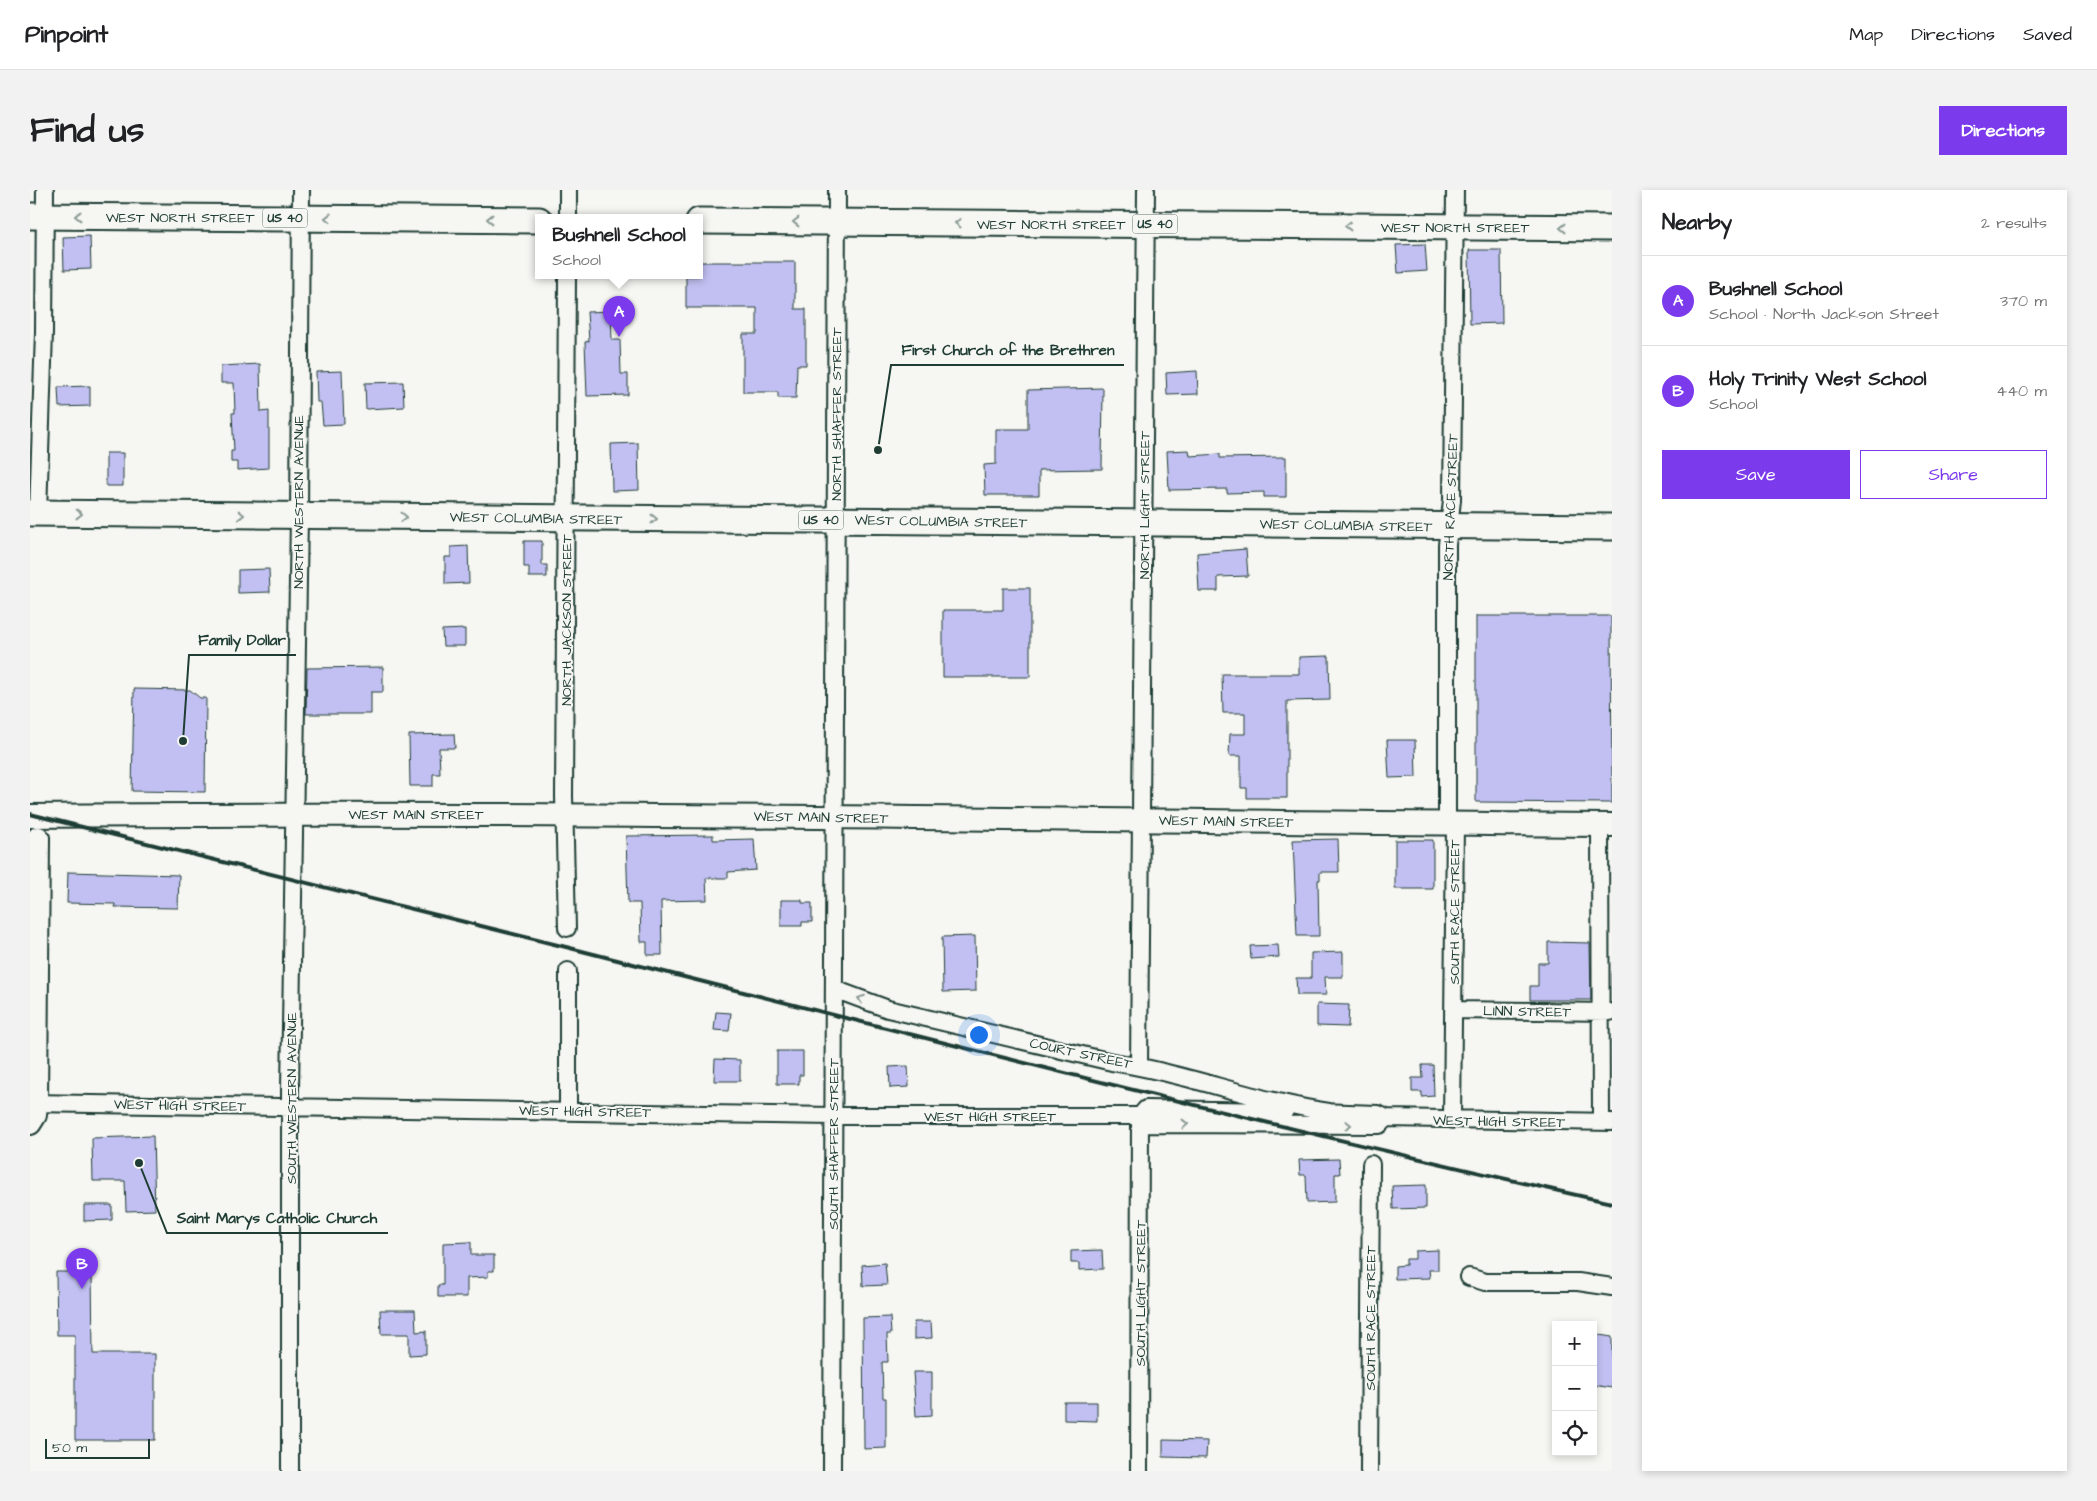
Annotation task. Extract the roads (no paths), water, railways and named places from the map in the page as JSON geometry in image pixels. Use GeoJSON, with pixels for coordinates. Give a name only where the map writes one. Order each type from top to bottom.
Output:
{"type":"FeatureCollection","features":[{"type":"Feature","properties":{"kind":"main road","name":"WEST NORTH STREET"},"geometry":{"type":"LineString","coordinates":[[37,216],[535,220]]}},
{"type":"Feature","properties":{"kind":"main road","name":"WEST NORTH STREET"},"geometry":{"type":"LineString","coordinates":[[703,221],[1612,228]]}},
{"type":"Feature","properties":{"kind":"main road","name":"WEST COLUMBIA STREET"},"geometry":{"type":"LineString","coordinates":[[34,513],[1612,527]]}},
{"type":"Feature","properties":{"kind":"street"},"geometry":{"type":"LineString","coordinates":[[34,513],[44,332],[37,216],[45,190]]}},
{"type":"Feature","properties":{"kind":"street","name":"NORTH WESTERN AVENUE"},"geometry":{"type":"LineString","coordinates":[[294,814],[299,516],[301,190]]}},
{"type":"Feature","properties":{"kind":"street"},"geometry":{"type":"LineString","coordinates":[[568,190],[568,214]]}},
{"type":"Feature","properties":{"kind":"street","name":"NORTH SHAFFER STREET"},"geometry":{"type":"LineString","coordinates":[[835,817],[837,190]]}},
{"type":"Feature","properties":{"kind":"street","name":"NORTH LIGHT STREET"},"geometry":{"type":"LineString","coordinates":[[1141,820],[1146,190]]}},
{"type":"Feature","properties":{"kind":"street","name":"NORTH RACE STREET"},"geometry":{"type":"LineString","coordinates":[[1451,824],[1447,546],[1452,500],[1455,190]]}},
{"type":"Feature","properties":{"kind":"street","name":"NORTH JACKSON STREET"},"geometry":{"type":"LineString","coordinates":[[567,279],[564,815],[567,928]]}},
{"type":"Feature","properties":{"kind":"street","name":"WEST MAIN STREET"},"geometry":{"type":"LineString","coordinates":[[30,816],[294,814],[564,815],[1606,825]]}},
{"type":"Feature","properties":{"kind":"street","name":"SOUTH WESTERN AVENUE"},"geometry":{"type":"LineString","coordinates":[[290,1471],[290,1106],[294,814]]}},
{"type":"Feature","properties":{"kind":"street","name":"SOUTH SHAFFER STREET"},"geometry":{"type":"LineString","coordinates":[[832,1471],[835,817]]}},
{"type":"Feature","properties":{"kind":"street"},"geometry":{"type":"LineString","coordinates":[[1139,1066],[1141,820]]}},
{"type":"Feature","properties":{"kind":"street","name":"SOUTH RACE STREET"},"geometry":{"type":"LineString","coordinates":[[1451,824],[1454,1010],[1452,1120]]}},
{"type":"Feature","properties":{"kind":"street"},"geometry":{"type":"LineString","coordinates":[[1606,825],[1607,1122]]}},
{"type":"Feature","properties":{"kind":"street"},"geometry":{"type":"LineString","coordinates":[[32,1110],[38,838]]}},
{"type":"Feature","properties":{"kind":"street"},"geometry":{"type":"LineString","coordinates":[[568,970],[568,1111]]}},
{"type":"Feature","properties":{"kind":"street","name":"COURT STREET"},"geometry":{"type":"LineString","coordinates":[[834,989],[888,1008],[1112,1062],[1139,1066],[1292,1106],[1329,1112]]}},
{"type":"Feature","properties":{"kind":"street","name":"LINN STREET"},"geometry":{"type":"LineString","coordinates":[[1454,1010],[1606,1012]]}},
{"type":"Feature","properties":{"kind":"street","name":"WEST HIGH STREET"},"geometry":{"type":"LineString","coordinates":[[32,1110],[290,1106],[834,1116],[1140,1116],[1147,1124],[1379,1125],[1386,1118]]}},
{"type":"Feature","properties":{"kind":"street","name":"WEST HIGH STREET"},"geometry":{"type":"LineString","coordinates":[[1140,1116],[1146,1109],[1329,1112],[1378,1114],[1386,1118],[1452,1120],[1607,1122]]}},
{"type":"Feature","properties":{"kind":"street","name":"SOUTH LIGHT STREET"},"geometry":{"type":"LineString","coordinates":[[1139,1471],[1140,1116]]}},
{"type":"Feature","properties":{"kind":"street","name":"SOUTH RACE STREET"},"geometry":{"type":"LineString","coordinates":[[1369,1471],[1371,1164]]}},
{"type":"Feature","properties":{"kind":"street"},"geometry":{"type":"LineString","coordinates":[[1469,1278],[1485,1282],[1578,1282],[1612,1287]]}},
{"type":"Feature","properties":{"kind":"railway"},"geometry":{"type":"LineString","coordinates":[[30,814],[1090,1079],[1351,1143],[1612,1203]]}},
{"type":"Feature","properties":{"kind":"place","name":"Bushnell School"},"geometry":{"type":"Point","coordinates":[619,337]}},
{"type":"Feature","properties":{"kind":"place","name":"First Church of the Brethren"},"geometry":{"type":"Point","coordinates":[878,450]}},
{"type":"Feature","properties":{"kind":"place","name":"Family Dollar"},"geometry":{"type":"Point","coordinates":[183,741]}},
{"type":"Feature","properties":{"kind":"place","name":"Saint Marys Catholic Church"},"geometry":{"type":"Point","coordinates":[139,1163]}},
{"type":"Feature","properties":{"kind":"place","name":"Holy Trinity West School"},"geometry":{"type":"Point","coordinates":[82,1289]}}]}
